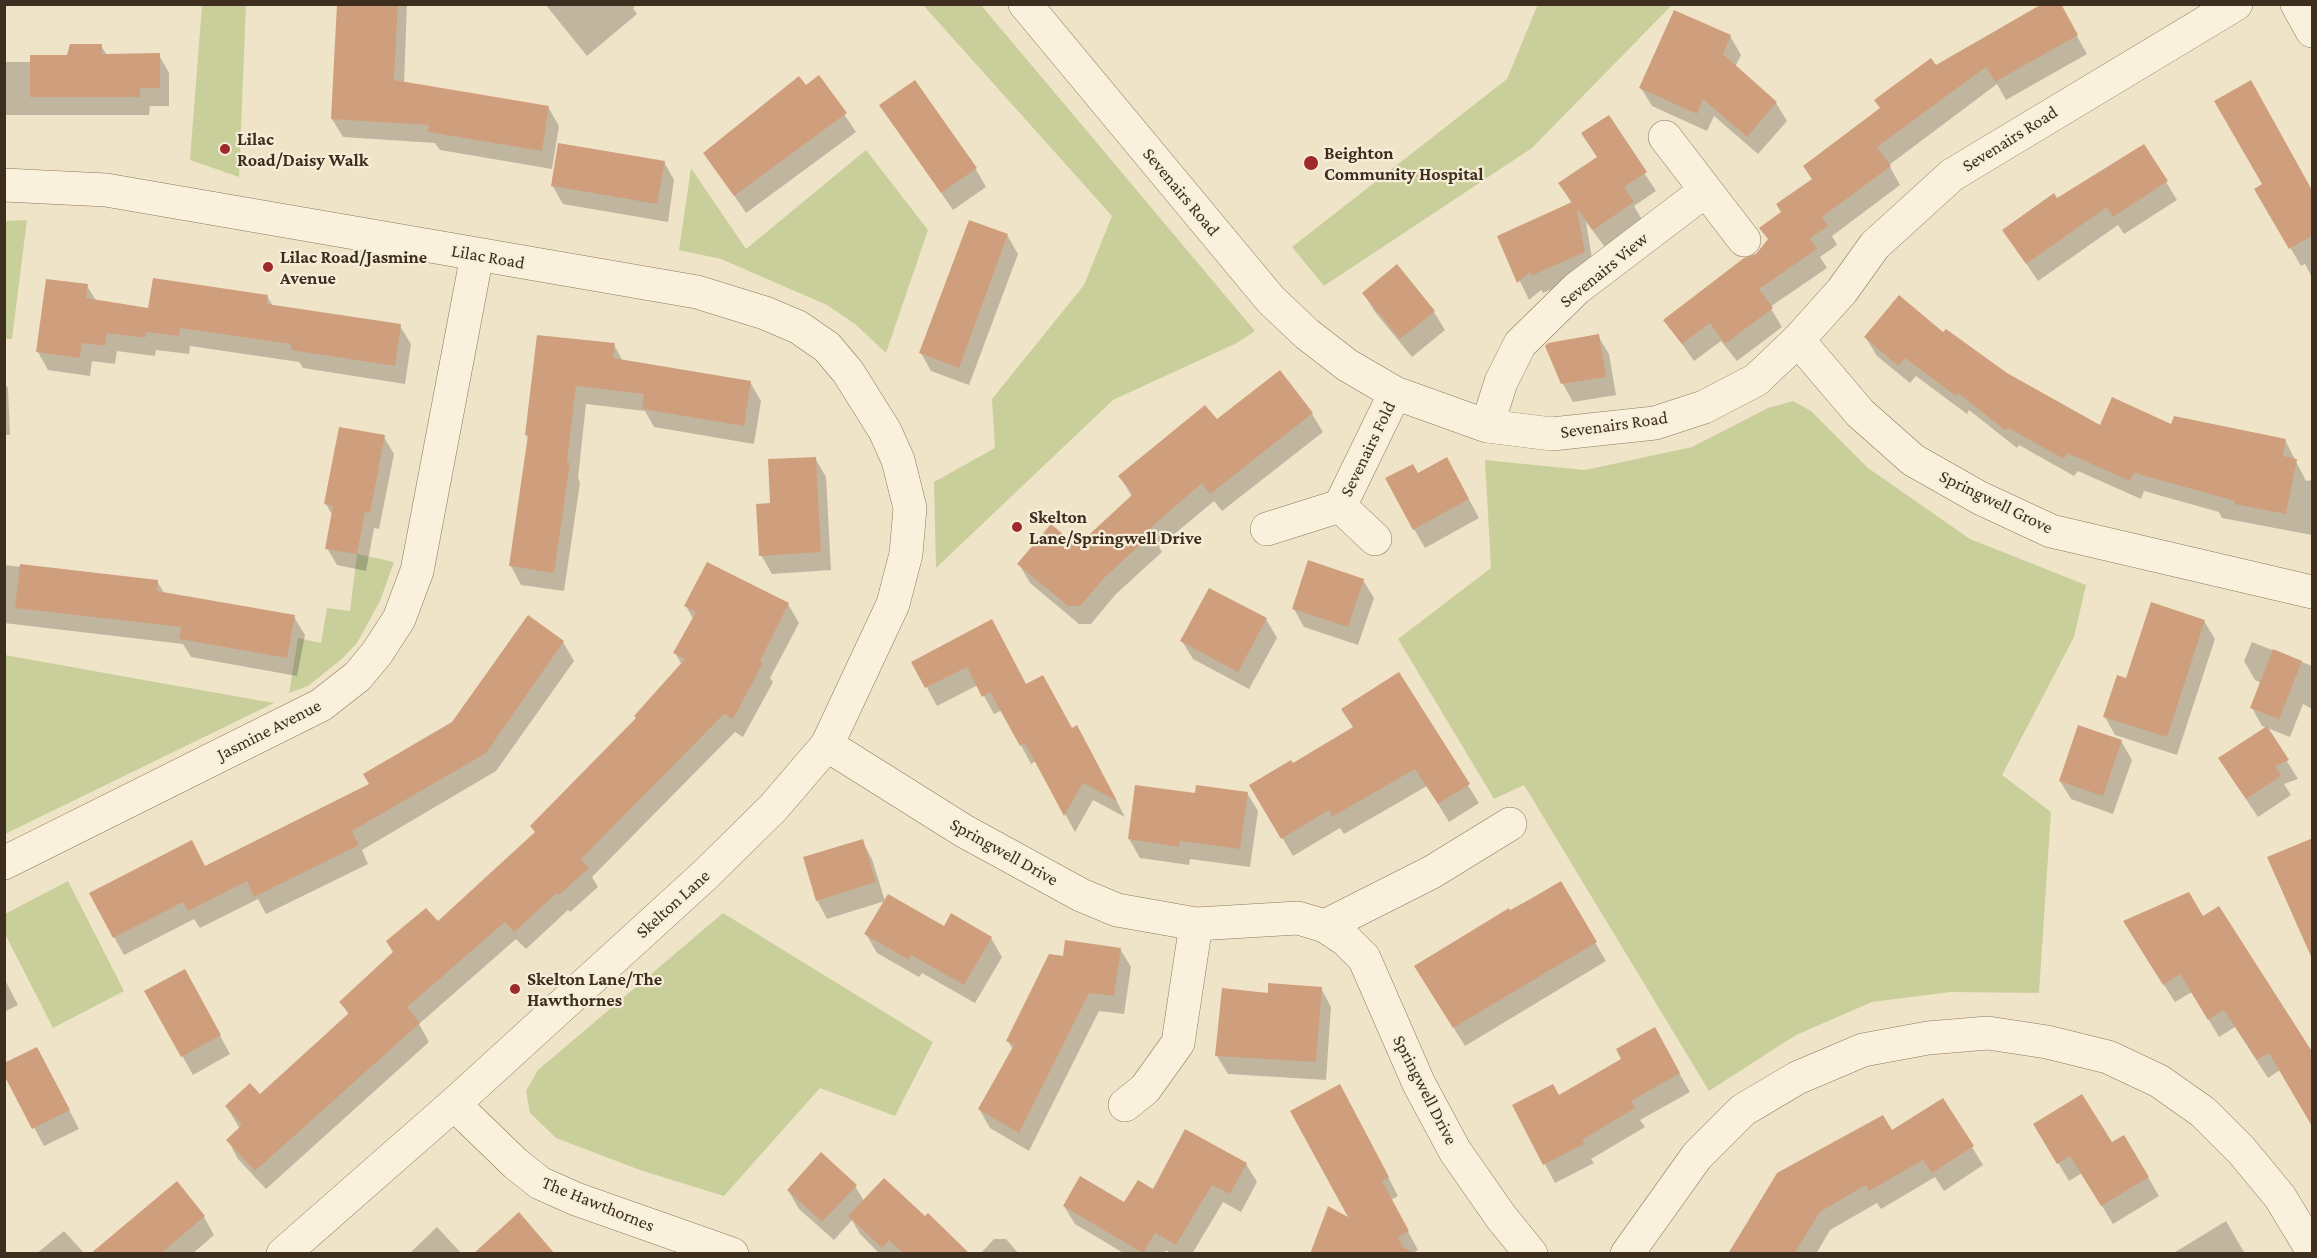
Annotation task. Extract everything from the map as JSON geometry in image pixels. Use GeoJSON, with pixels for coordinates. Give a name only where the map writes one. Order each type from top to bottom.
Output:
{"type":"FeatureCollection","features":[{"type":"Feature","properties":{"kind":"street","name":"Sevenairs Road"},"geometry":{"type":"LineString","coordinates":[[1025,4],[1270,300],[1307,334],[1347,366],[1395,393],[1486,426],[1552,434],[1655,423],[1704,406],[1756,380],[1798,340],[1842,291],[1875,245],[1952,175],[2236,4]]}},
{"type":"Feature","properties":{"kind":"street"},"geometry":{"type":"LineString","coordinates":[[2297,4],[2313,31]]}},
{"type":"Feature","properties":{"kind":"street"},"geometry":{"type":"LineString","coordinates":[[1665,137],[1744,240]]}},
{"type":"Feature","properties":{"kind":"street","name":"Lilac Road"},"geometry":{"type":"LineString","coordinates":[[4,185],[106,190],[697,292],[765,313],[798,327],[827,347],[848,372],[885,431],[898,460]]}},
{"type":"Feature","properties":{"kind":"street","name":"Sevenairs View"},"geometry":{"type":"LineString","coordinates":[[1486,426],[1501,382],[1520,344],[1576,289],[1706,191]]}},
{"type":"Feature","properties":{"kind":"street","name":"Jasmine Avenue"},"geometry":{"type":"LineString","coordinates":[[4,863],[321,705],[358,676],[377,653],[399,619],[417,571],[477,255]]}},
{"type":"Feature","properties":{"kind":"street","name":"Springwell Grove"},"geometry":{"type":"LineString","coordinates":[[1798,340],[1860,412],[1913,460],[1980,498],[2051,531],[2313,592]]}},
{"type":"Feature","properties":{"kind":"street","name":"Sevenairs Fold"},"geometry":{"type":"LineString","coordinates":[[1267,530],[1340,506],[1395,393]]}},
{"type":"Feature","properties":{"kind":"street","name":"Skelton Lane"},"geometry":{"type":"LineString","coordinates":[[283,1254],[454,1104],[706,874],[773,808],[827,745],[893,604],[906,554],[910,508],[898,460]]}},
{"type":"Feature","properties":{"kind":"street","name":"Sevenairs Fold"},"geometry":{"type":"LineString","coordinates":[[1340,506],[1375,539]]}},
{"type":"Feature","properties":{"kind":"street","name":"Springwell Drive"},"geometry":{"type":"LineString","coordinates":[[827,745],[964,831],[1081,895],[1117,910],[1196,924],[1298,918],[1325,926],[1346,940],[1364,958],[1414,1073],[1455,1151],[1501,1217],[1531,1254]]}},
{"type":"Feature","properties":{"kind":"street"},"geometry":{"type":"LineString","coordinates":[[1325,926],[1432,872],[1510,824]]}},
{"type":"Feature","properties":{"kind":"street"},"geometry":{"type":"LineString","coordinates":[[1125,1105],[1145,1089],[1178,1043],[1196,924]]}},
{"type":"Feature","properties":{"kind":"street"},"geometry":{"type":"LineString","coordinates":[[1627,1254],[1697,1156],[1743,1110],[1797,1078],[1863,1050],[1928,1038],[1988,1033],[2047,1042],[2108,1057],[2159,1081],[2204,1112],[2242,1151],[2285,1205],[2313,1250]]}},
{"type":"Feature","properties":{"kind":"street","name":"The Hawthornes"},"geometry":{"type":"LineString","coordinates":[[454,1104],[516,1164],[540,1183],[576,1199],[732,1254]]}},
{"type":"Feature","properties":{"kind":"green space"},"geometry":{"type":"Polygon","coordinates":[[[1538,4],[1672,5],[1532,148],[1324,286],[1292,247],[1507,79],[1538,4]]]}},
{"type":"Feature","properties":{"kind":"green space"},"geometry":{"type":"Polygon","coordinates":[[[202,5],[246,5],[239,177],[190,160],[202,5]]]}},
{"type":"Feature","properties":{"kind":"green space"},"geometry":{"type":"Polygon","coordinates":[[[923,5],[981,5],[1255,331],[1237,343],[1113,400],[936,568],[934,482],[995,448],[992,399],[1084,285],[1112,216],[923,5]]]}},
{"type":"Feature","properties":{"kind":"green space"},"geometry":{"type":"Polygon","coordinates":[[[866,150],[928,230],[886,353],[855,324],[827,305],[721,259],[679,250],[691,168],[746,249],[866,150]]]}},
{"type":"Feature","properties":{"kind":"green space"},"geometry":{"type":"Polygon","coordinates":[[[27,220],[12,339],[5,339],[5,221],[27,220]]]}},
{"type":"Feature","properties":{"kind":"green space"},"geometry":{"type":"Polygon","coordinates":[[[1793,401],[1811,411],[1868,468],[1970,539],[2086,585],[2074,637],[2002,775],[2051,812],[2039,993],[1951,992],[1872,1002],[1796,1035],[1709,1091],[1524,785],[1494,799],[1398,639],[1491,568],[1485,460],[1585,470],[1692,447],[1768,408],[1793,401]]]}},
{"type":"Feature","properties":{"kind":"green space"},"geometry":{"type":"Polygon","coordinates":[[[357,554],[394,562],[380,601],[357,643],[342,659],[308,686],[289,693],[298,638],[321,643],[327,608],[350,611],[357,554]]]}},
{"type":"Feature","properties":{"kind":"green space"},"geometry":{"type":"Polygon","coordinates":[[[5,655],[138,679],[274,703],[5,834],[5,655]]]}},
{"type":"Feature","properties":{"kind":"green space"},"geometry":{"type":"Polygon","coordinates":[[[68,881],[124,991],[53,1028],[5,934],[5,914],[68,881]]]}},
{"type":"Feature","properties":{"kind":"green space"},"geometry":{"type":"Polygon","coordinates":[[[723,913],[933,1042],[895,1116],[820,1088],[724,1196],[640,1170],[556,1138],[530,1113],[526,1091],[538,1070],[723,913]]]}},
{"type":"Feature","properties":{"kind":"building"},"geometry":{"type":"Polygon","coordinates":[[[337,4],[398,4],[394,80],[549,106],[542,151],[428,132],[429,125],[331,119],[337,4]]]}},
{"type":"Feature","properties":{"kind":"building"},"geometry":{"type":"Polygon","coordinates":[[[2042,4],[2061,4],[2078,35],[1995,82],[1986,67],[1877,147],[1891,166],[1822,217],[1828,226],[1810,238],[1817,249],[1759,289],[1773,308],[1725,344],[1710,323],[1682,344],[1663,320],[1744,258],[1756,254],[1768,239],[1759,228],[1781,212],[1776,204],[1812,179],[1803,166],[1880,108],[1874,100],[1931,58],[1936,65],[2042,4]]]}},
{"type":"Feature","properties":{"kind":"building"},"geometry":{"type":"Polygon","coordinates":[[[1674,10],[1731,35],[1723,54],[1777,102],[1747,137],[1703,99],[1697,114],[1639,88],[1674,10]]]}},
{"type":"Feature","properties":{"kind":"building"},"geometry":{"type":"Polygon","coordinates":[[[70,44],[102,44],[102,54],[160,53],[160,88],[140,88],[140,97],[30,97],[30,55],[67,55],[70,44]]]}},
{"type":"Feature","properties":{"kind":"building"},"geometry":{"type":"Polygon","coordinates":[[[819,75],[847,113],[734,196],[703,153],[799,76],[806,85],[819,75]]]}},
{"type":"Feature","properties":{"kind":"building"},"geometry":{"type":"Polygon","coordinates":[[[915,80],[977,168],[941,193],[879,105],[915,80]]]}},
{"type":"Feature","properties":{"kind":"building"},"geometry":{"type":"Polygon","coordinates":[[[2251,80],[2313,192],[2313,235],[2289,249],[2254,189],[2262,184],[2214,101],[2251,80]]]}},
{"type":"Feature","properties":{"kind":"building"},"geometry":{"type":"Polygon","coordinates":[[[1609,115],[1647,172],[1624,187],[1634,202],[1593,230],[1577,209],[1585,252],[1531,276],[1531,272],[1517,283],[1497,236],[1572,202],[1558,183],[1597,157],[1581,133],[1609,115]]]}},
{"type":"Feature","properties":{"kind":"building"},"geometry":{"type":"Polygon","coordinates":[[[558,143],[665,161],[657,204],[551,186],[558,143]]]}},
{"type":"Feature","properties":{"kind":"building"},"geometry":{"type":"Polygon","coordinates":[[[2144,144],[2168,181],[2113,217],[2107,207],[2026,264],[2002,230],[2054,193],[2057,198],[2144,144]]]}},
{"type":"Feature","properties":{"kind":"building"},"geometry":{"type":"Polygon","coordinates":[[[969,220],[1008,234],[959,368],[919,353],[969,220]]]}},
{"type":"Feature","properties":{"kind":"building"},"geometry":{"type":"Polygon","coordinates":[[[1397,264],[1435,311],[1400,339],[1362,293],[1397,264]]]}},
{"type":"Feature","properties":{"kind":"building"},"geometry":{"type":"Polygon","coordinates":[[[153,278],[268,295],[267,304],[401,324],[395,366],[291,350],[291,344],[180,328],[179,336],[146,332],[145,338],[107,333],[105,346],[82,343],[80,358],[36,352],[46,279],[88,284],[86,298],[148,308],[153,278]]]}},
{"type":"Feature","properties":{"kind":"building"},"geometry":{"type":"Polygon","coordinates":[[[1899,295],[1943,332],[1946,329],[2007,373],[2100,425],[2112,397],[2171,424],[2174,416],[2286,439],[2283,456],[2297,459],[2286,514],[2234,504],[2235,501],[2134,473],[2130,481],[2067,453],[2064,459],[2008,428],[2006,431],[1958,393],[1956,396],[1905,358],[1898,366],[1864,337],[1899,295]]]}},
{"type":"Feature","properties":{"kind":"building"},"geometry":{"type":"Polygon","coordinates":[[[1599,334],[1606,377],[1561,384],[1545,346],[1548,343],[1599,334]]]}},
{"type":"Feature","properties":{"kind":"building"},"geometry":{"type":"Polygon","coordinates":[[[537,335],[615,343],[613,358],[751,381],[744,426],[642,409],[644,394],[576,386],[567,462],[570,463],[554,573],[509,566],[528,435],[525,435],[537,335]]]}},
{"type":"Feature","properties":{"kind":"building"},"geometry":{"type":"Polygon","coordinates":[[[1280,370],[1313,413],[1210,494],[1202,483],[1149,529],[1153,533],[1105,577],[1080,606],[1068,606],[1017,564],[1051,524],[1077,546],[1133,494],[1118,476],[1205,405],[1217,419],[1280,370]]]}},
{"type":"Feature","properties":{"kind":"building"},"geometry":{"type":"Polygon","coordinates":[[[339,427],[385,435],[370,513],[365,512],[357,554],[325,549],[333,506],[324,504],[339,427]]]}},
{"type":"Feature","properties":{"kind":"building"},"geometry":{"type":"Polygon","coordinates":[[[816,457],[821,552],[759,556],[756,504],[770,503],[768,459],[816,457]]]}},
{"type":"Feature","properties":{"kind":"building"},"geometry":{"type":"Polygon","coordinates":[[[1447,457],[1469,499],[1413,530],[1385,478],[1413,464],[1418,473],[1447,457]]]}},
{"type":"Feature","properties":{"kind":"building"},"geometry":{"type":"Polygon","coordinates":[[[1308,560],[1364,579],[1348,627],[1292,609],[1308,560]]]}},
{"type":"Feature","properties":{"kind":"building"},"geometry":{"type":"Polygon","coordinates":[[[707,562],[789,603],[760,661],[763,663],[733,719],[724,714],[581,859],[589,868],[559,895],[557,893],[514,932],[505,922],[407,1007],[420,1023],[255,1171],[226,1140],[242,1125],[225,1106],[250,1083],[260,1094],[349,1013],[339,1002],[393,952],[386,941],[426,908],[438,921],[535,832],[530,826],[636,718],[634,716],[685,659],[673,653],[696,612],[684,606],[707,562]]]}},
{"type":"Feature","properties":{"kind":"building"},"geometry":{"type":"Polygon","coordinates":[[[20,564],[158,580],[157,591],[295,615],[287,658],[179,639],[181,627],[15,608],[20,564]]]}},
{"type":"Feature","properties":{"kind":"building"},"geometry":{"type":"Polygon","coordinates":[[[1209,588],[1267,618],[1238,672],[1180,641],[1209,588]]]}},
{"type":"Feature","properties":{"kind":"building"},"geometry":{"type":"Polygon","coordinates":[[[2151,602],[2205,620],[2167,737],[2103,717],[2117,675],[2126,678],[2151,602]]]}},
{"type":"Feature","properties":{"kind":"building"},"geometry":{"type":"Polygon","coordinates":[[[528,615],[564,641],[486,753],[352,831],[359,845],[254,897],[247,881],[188,911],[183,902],[113,938],[89,893],[192,840],[205,866],[369,784],[363,774],[452,722],[528,615]]]}},
{"type":"Feature","properties":{"kind":"building"},"geometry":{"type":"Polygon","coordinates":[[[992,619],[1026,684],[1043,675],[1072,728],[1077,725],[1117,801],[1083,783],[1064,816],[1025,743],[1020,746],[990,692],[982,697],[967,667],[925,688],[911,662],[992,619]]]}},
{"type":"Feature","properties":{"kind":"building"},"geometry":{"type":"Polygon","coordinates":[[[2273,649],[2302,661],[2279,719],[2250,708],[2273,649]]]}},
{"type":"Feature","properties":{"kind":"building"},"geometry":{"type":"Polygon","coordinates":[[[1399,672],[1470,784],[1438,804],[1415,769],[1332,817],[1329,810],[1281,839],[1249,785],[1291,760],[1293,763],[1353,727],[1341,709],[1399,672]]]}},
{"type":"Feature","properties":{"kind":"building"},"geometry":{"type":"Polygon","coordinates":[[[2078,725],[2122,740],[2103,796],[2059,781],[2078,725]]]}},
{"type":"Feature","properties":{"kind":"building"},"geometry":{"type":"Polygon","coordinates":[[[2267,726],[2289,760],[2275,766],[2281,776],[2246,799],[2218,758],[2267,726]]]}},
{"type":"Feature","properties":{"kind":"building"},"geometry":{"type":"Polygon","coordinates":[[[1135,785],[1195,793],[1196,785],[1248,792],[1240,849],[1180,841],[1179,847],[1128,839],[1135,785]]]}},
{"type":"Feature","properties":{"kind":"building"},"geometry":{"type":"Polygon","coordinates":[[[2313,838],[2313,961],[2267,857],[2313,838]]]}},
{"type":"Feature","properties":{"kind":"building"},"geometry":{"type":"Polygon","coordinates":[[[863,839],[876,882],[816,901],[803,857],[863,839]]]}},
{"type":"Feature","properties":{"kind":"building"},"geometry":{"type":"Polygon","coordinates":[[[1561,881],[1597,942],[1453,1028],[1414,966],[1509,908],[1510,911],[1561,881]]]}},
{"type":"Feature","properties":{"kind":"building"},"geometry":{"type":"Polygon","coordinates":[[[2189,892],[2203,916],[2219,906],[2313,1053],[2313,1128],[2269,1053],[2257,1060],[2224,1010],[2208,1020],[2180,974],[2163,985],[2123,921],[2189,892]]]}},
{"type":"Feature","properties":{"kind":"building"},"geometry":{"type":"Polygon","coordinates":[[[888,894],[944,926],[951,913],[992,937],[964,985],[911,955],[909,960],[864,934],[888,894]]]}},
{"type":"Feature","properties":{"kind":"building"},"geometry":{"type":"Polygon","coordinates":[[[1065,940],[1121,948],[1114,996],[1089,993],[1019,1133],[978,1109],[1014,1045],[1006,1041],[1049,954],[1063,956],[1065,940]]]}},
{"type":"Feature","properties":{"kind":"building"},"geometry":{"type":"Polygon","coordinates":[[[185,969],[221,1035],[181,1057],[144,991],[185,969]]]}},
{"type":"Feature","properties":{"kind":"building"},"geometry":{"type":"Polygon","coordinates":[[[1268,983],[1322,987],[1316,1062],[1215,1056],[1222,988],[1268,993],[1268,983]]]}},
{"type":"Feature","properties":{"kind":"building"},"geometry":{"type":"Polygon","coordinates":[[[1655,1027],[1680,1073],[1631,1101],[1635,1108],[1582,1140],[1584,1144],[1543,1165],[1512,1105],[1553,1084],[1559,1095],[1621,1059],[1616,1049],[1655,1027]]]}},
{"type":"Feature","properties":{"kind":"building"},"geometry":{"type":"Polygon","coordinates":[[[37,1047],[70,1110],[32,1129],[4,1075],[4,1063],[37,1047]]]}},
{"type":"Feature","properties":{"kind":"building"},"geometry":{"type":"Polygon","coordinates":[[[1340,1084],[1389,1177],[1382,1181],[1409,1231],[1398,1237],[1403,1247],[1416,1254],[1310,1254],[1328,1206],[1348,1217],[1290,1111],[1340,1084]]]}},
{"type":"Feature","properties":{"kind":"building"},"geometry":{"type":"Polygon","coordinates":[[[2082,1094],[2112,1142],[2124,1135],[2149,1177],[2101,1206],[2070,1156],[2057,1164],[2033,1124],[2082,1094]]]}},
{"type":"Feature","properties":{"kind":"building"},"geometry":{"type":"Polygon","coordinates":[[[1943,1098],[1974,1146],[1932,1173],[1923,1160],[1869,1191],[1866,1185],[1820,1212],[1794,1254],[1728,1254],[1777,1173],[1883,1115],[1892,1130],[1943,1098]]]}},
{"type":"Feature","properties":{"kind":"building"},"geometry":{"type":"Polygon","coordinates":[[[1185,1129],[1247,1163],[1230,1194],[1212,1185],[1176,1245],[1155,1233],[1143,1253],[1063,1206],[1080,1176],[1124,1202],[1138,1180],[1153,1189],[1185,1129]]]}},
{"type":"Feature","properties":{"kind":"building"},"geometry":{"type":"Polygon","coordinates":[[[821,1152],[857,1185],[822,1222],[787,1190],[821,1152]]]}},
{"type":"Feature","properties":{"kind":"building"},"geometry":{"type":"Polygon","coordinates":[[[884,1178],[925,1216],[928,1213],[970,1254],[904,1254],[889,1240],[882,1248],[848,1216],[884,1178]]]}},
{"type":"Feature","properties":{"kind":"building"},"geometry":{"type":"Polygon","coordinates":[[[177,1181],[205,1216],[160,1254],[90,1254],[177,1181]]]}},
{"type":"Feature","properties":{"kind":"building"},"geometry":{"type":"Polygon","coordinates":[[[519,1212],[555,1254],[473,1254],[519,1212]]]}},
{"type":"Feature","properties":{"kind":"place","name":"Lilac Road/Daisy Walk"},"geometry":{"type":"Point","coordinates":[225,149]}},
{"type":"Feature","properties":{"kind":"place","name":"Beighton Community Hospital"},"geometry":{"type":"Point","coordinates":[1311,163]}},
{"type":"Feature","properties":{"kind":"place","name":"Lilac Road/Jasmine Avenue"},"geometry":{"type":"Point","coordinates":[268,267]}},
{"type":"Feature","properties":{"kind":"place","name":"Skelton Lane/Springwell Drive"},"geometry":{"type":"Point","coordinates":[1017,527]}},
{"type":"Feature","properties":{"kind":"place","name":"Skelton Lane/The Hawthornes"},"geometry":{"type":"Point","coordinates":[515,989]}}]}
